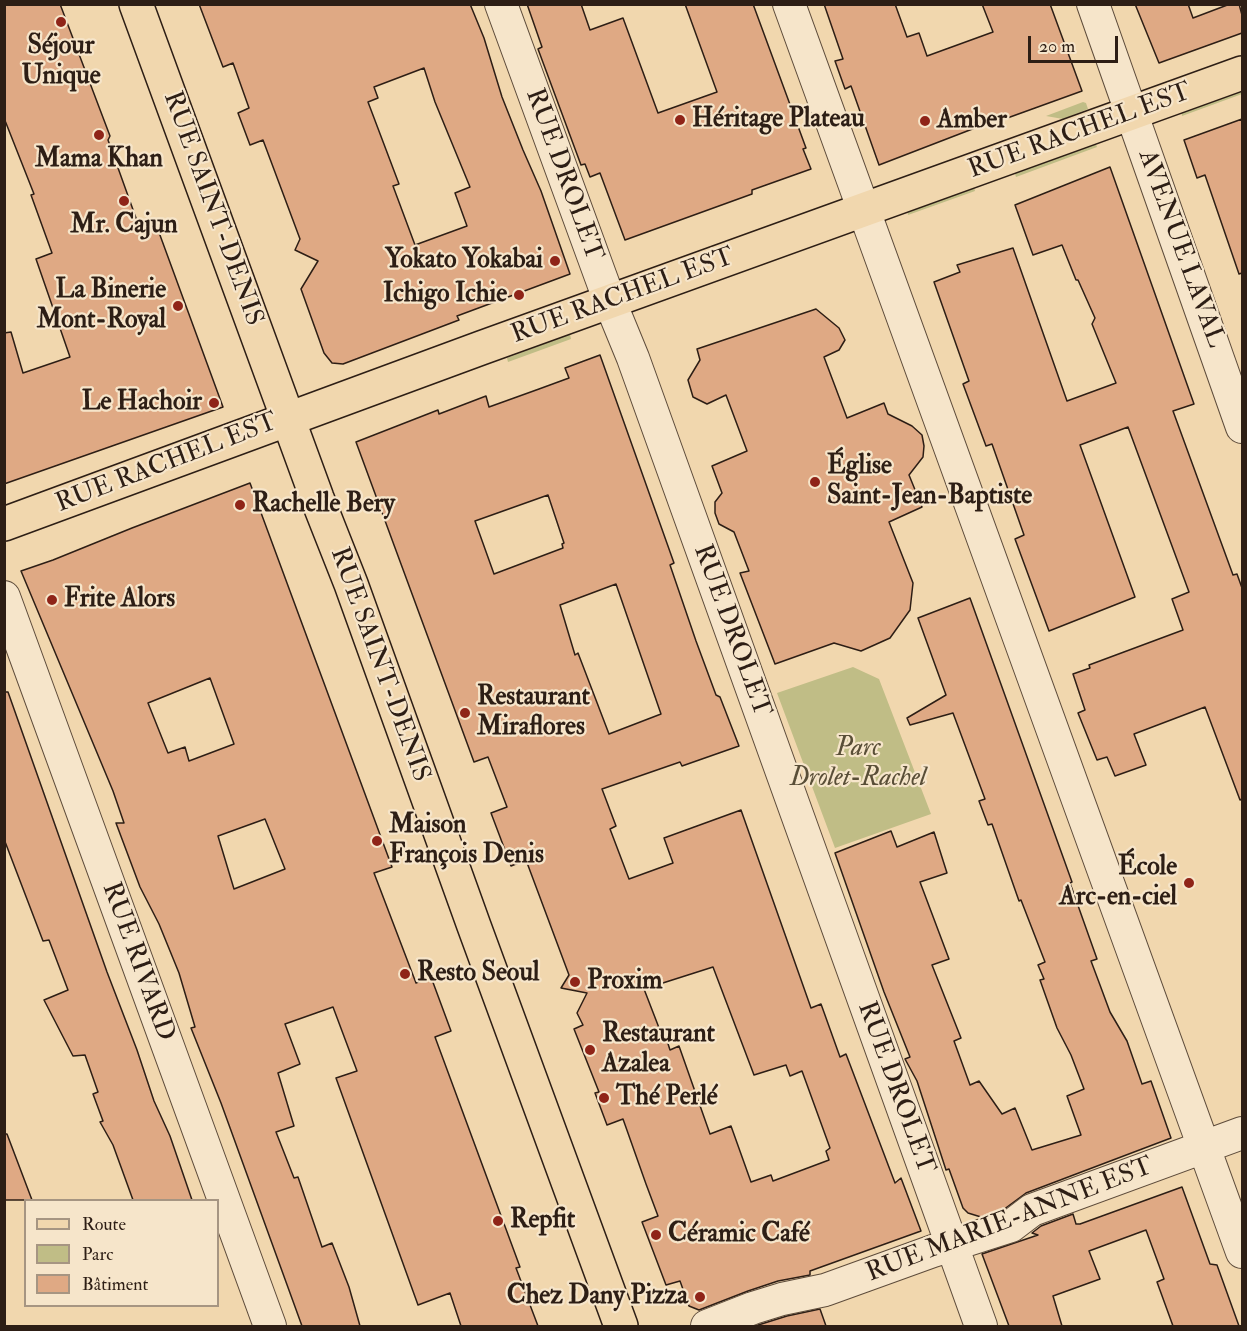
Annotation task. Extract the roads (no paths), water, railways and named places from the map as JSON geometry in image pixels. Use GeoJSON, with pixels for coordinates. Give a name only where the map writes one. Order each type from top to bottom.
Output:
{"type":"FeatureCollection","features":[{"type":"Feature","properties":{"kind":"main road","name":"RUE SAINT-DENIS"},"geometry":{"type":"LineString","coordinates":[[136,4],[351,584],[621,1326]]}},
{"type":"Feature","properties":{"kind":"main road","name":"RUE RACHEL EST"},"geometry":{"type":"LineString","coordinates":[[4,525],[288,419],[1242,73]]}},
{"type":"Feature","properties":{"kind":"street","name":"RUE DROLET"},"geometry":{"type":"LineString","coordinates":[[501,4],[610,302],[633,358],[981,1326]]}},
{"type":"Feature","properties":{"kind":"street"},"geometry":{"type":"LineString","coordinates":[[789,4],[1242,1252]]}},
{"type":"Feature","properties":{"kind":"street","name":"AVENUE LAVAL"},"geometry":{"type":"LineString","coordinates":[[1093,4],[1242,427]]}},
{"type":"Feature","properties":{"kind":"street","name":"RUE RIVARD"},"geometry":{"type":"LineString","coordinates":[[4,597],[270,1326]]}},
{"type":"Feature","properties":{"kind":"street","name":"RUE MARIE-ANNE EST"},"geometry":{"type":"LineString","coordinates":[[707,1326],[760,1306],[825,1290],[1011,1226],[1032,1210],[1242,1133]]}},
{"type":"Feature","properties":{"kind":"place","name":"Séjour Unique"},"geometry":{"type":"Point","coordinates":[61,22]}},
{"type":"Feature","properties":{"kind":"place","name":"Héritage Plateau"},"geometry":{"type":"Point","coordinates":[680,120]}},
{"type":"Feature","properties":{"kind":"place","name":"Amber"},"geometry":{"type":"Point","coordinates":[925,121]}},
{"type":"Feature","properties":{"kind":"place","name":"Mama Khan"},"geometry":{"type":"Point","coordinates":[99,135]}},
{"type":"Feature","properties":{"kind":"place","name":"Mr. Cajun"},"geometry":{"type":"Point","coordinates":[124,201]}},
{"type":"Feature","properties":{"kind":"place","name":"Yokato Yokabai"},"geometry":{"type":"Point","coordinates":[555,261]}},
{"type":"Feature","properties":{"kind":"place","name":"Ichigo Ichie"},"geometry":{"type":"Point","coordinates":[519,295]}},
{"type":"Feature","properties":{"kind":"place","name":"La Binerie Mont-Royal"},"geometry":{"type":"Point","coordinates":[178,306]}},
{"type":"Feature","properties":{"kind":"place","name":"Le Hachoir"},"geometry":{"type":"Point","coordinates":[214,403]}},
{"type":"Feature","properties":{"kind":"place","name":"Église Saint-Jean-Baptiste"},"geometry":{"type":"Point","coordinates":[815,482]}},
{"type":"Feature","properties":{"kind":"place","name":"Rachelle Bery"},"geometry":{"type":"Point","coordinates":[240,505]}},
{"type":"Feature","properties":{"kind":"place","name":"Frite Alors"},"geometry":{"type":"Point","coordinates":[52,600]}},
{"type":"Feature","properties":{"kind":"place","name":"Restaurant Miraflores"},"geometry":{"type":"Point","coordinates":[465,713]}},
{"type":"Feature","properties":{"kind":"place","name":"Maison François Denis"},"geometry":{"type":"Point","coordinates":[377,841]}},
{"type":"Feature","properties":{"kind":"place","name":"École Arc-en-ciel"},"geometry":{"type":"Point","coordinates":[1189,883]}},
{"type":"Feature","properties":{"kind":"place","name":"Resto Seoul"},"geometry":{"type":"Point","coordinates":[405,974]}},
{"type":"Feature","properties":{"kind":"place","name":"Proxim"},"geometry":{"type":"Point","coordinates":[575,982]}},
{"type":"Feature","properties":{"kind":"place","name":"Restaurant Azalea"},"geometry":{"type":"Point","coordinates":[590,1050]}},
{"type":"Feature","properties":{"kind":"place","name":"Thé Perlé"},"geometry":{"type":"Point","coordinates":[604,1098]}},
{"type":"Feature","properties":{"kind":"place","name":"Repfit"},"geometry":{"type":"Point","coordinates":[498,1221]}},
{"type":"Feature","properties":{"kind":"place","name":"Céramic Café"},"geometry":{"type":"Point","coordinates":[656,1235]}},
{"type":"Feature","properties":{"kind":"place","name":"Chez Dany Pizza"},"geometry":{"type":"Point","coordinates":[700,1297]}},
{"type":"Feature","properties":{"kind":"park label","name":"Parc Drolet-Rachel"},"geometry":{"type":"Point","coordinates":[858,764]}}]}
